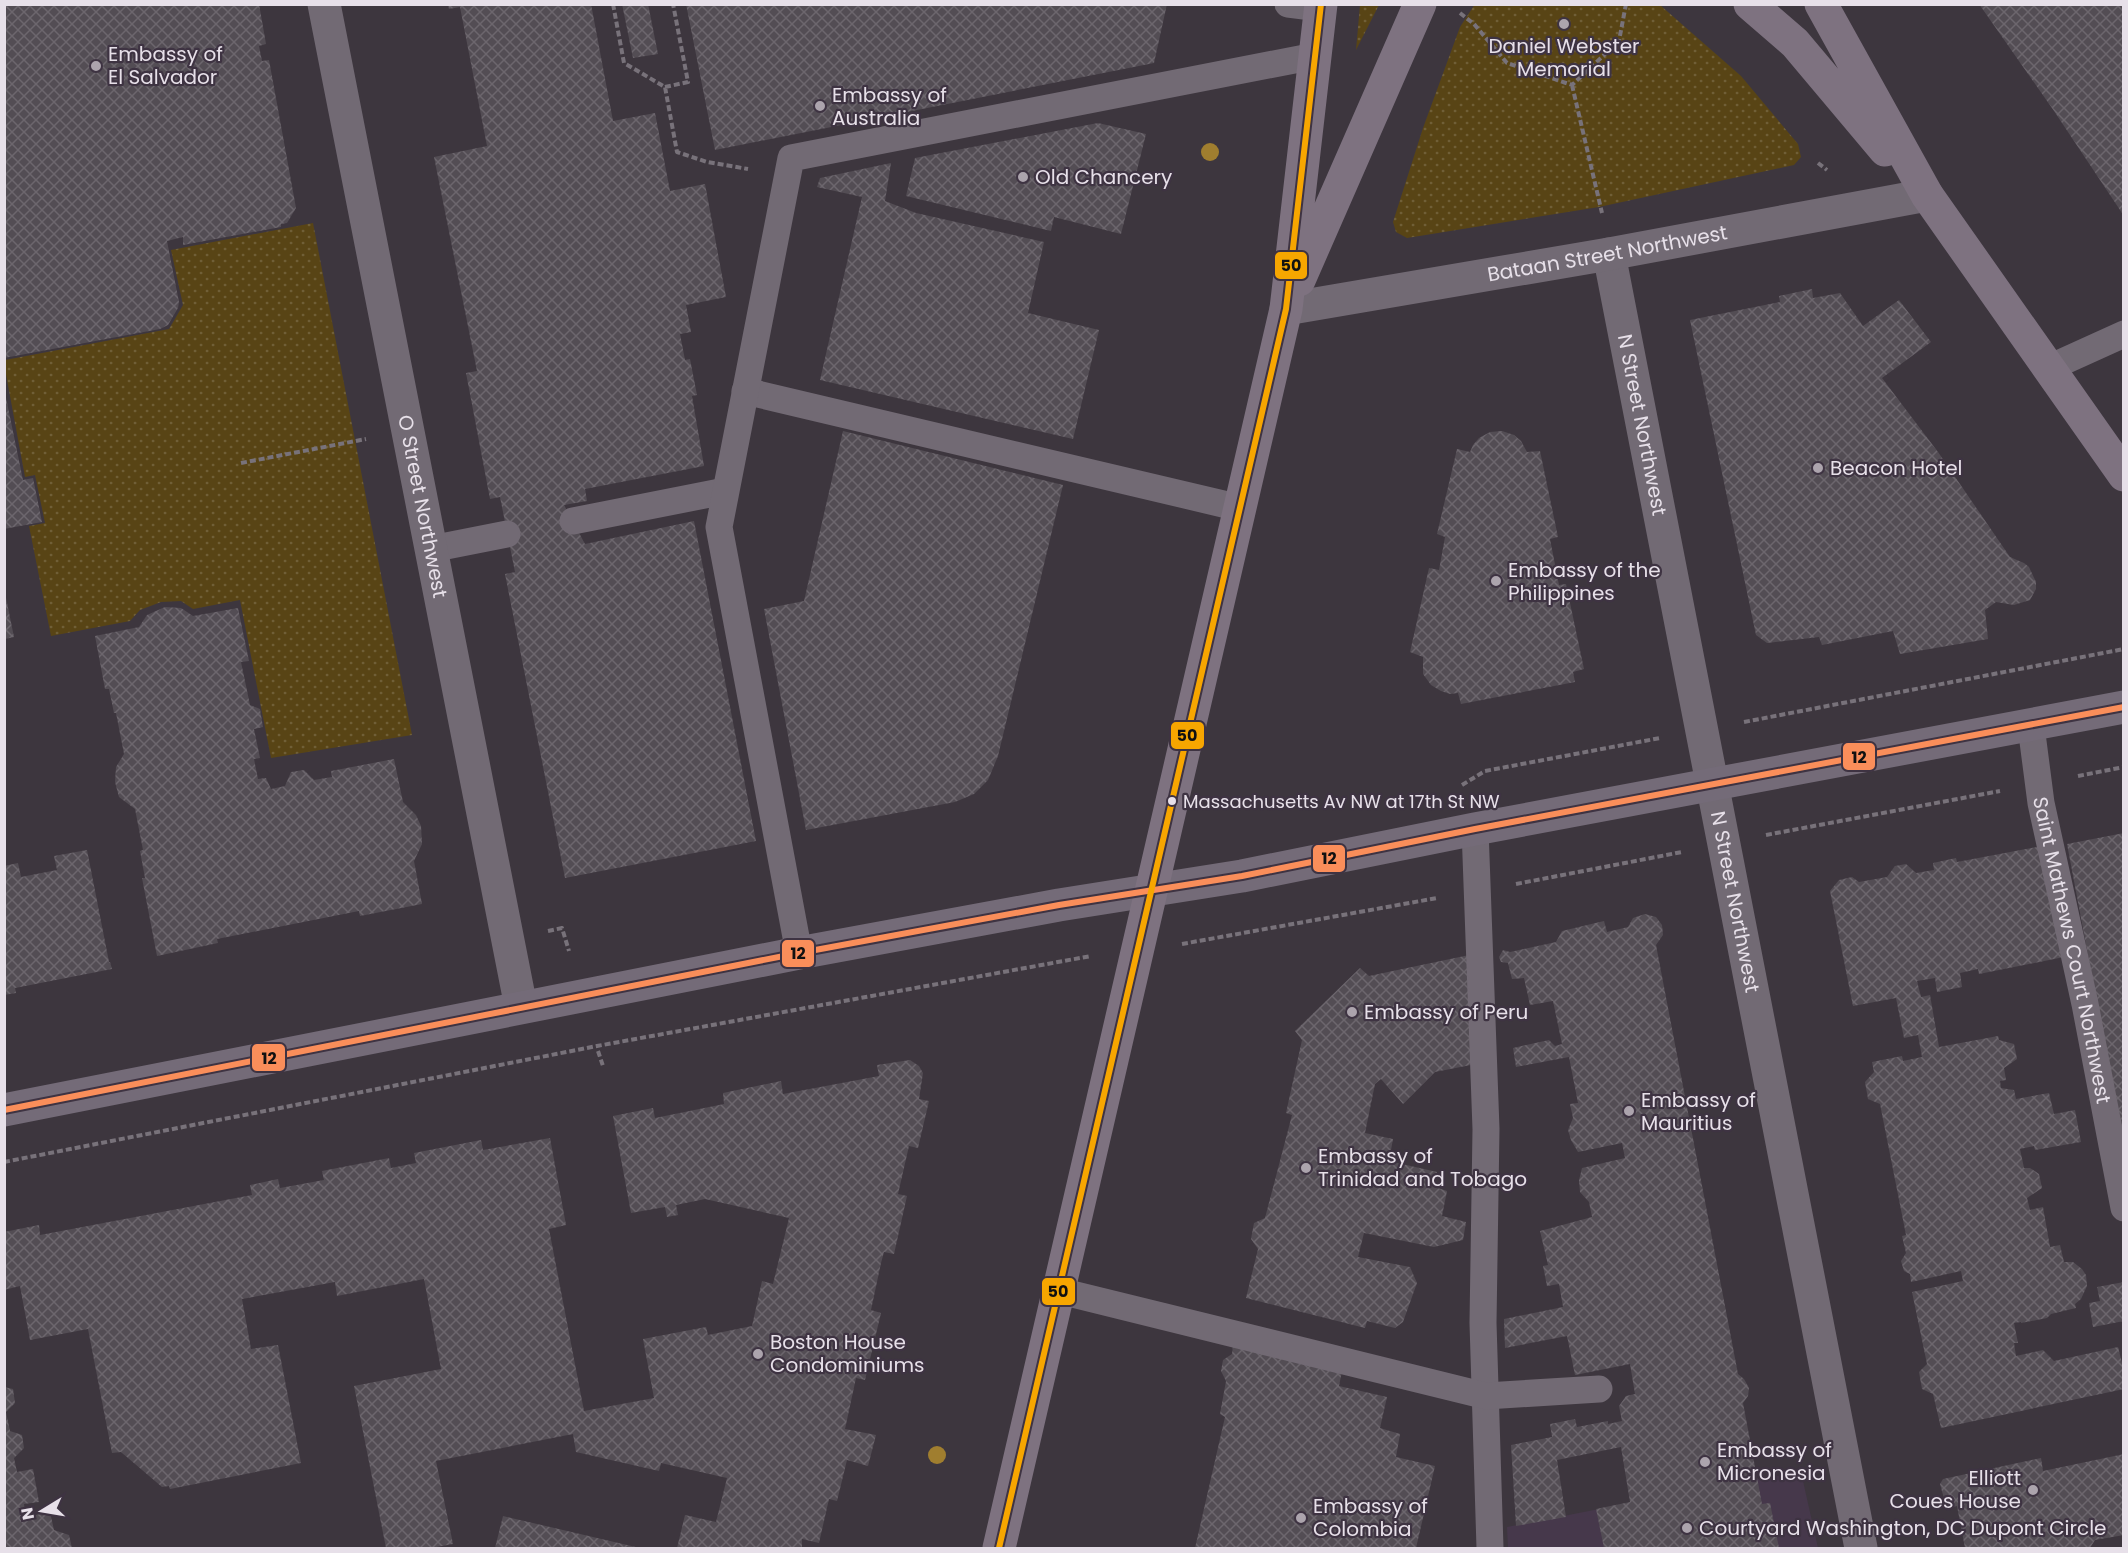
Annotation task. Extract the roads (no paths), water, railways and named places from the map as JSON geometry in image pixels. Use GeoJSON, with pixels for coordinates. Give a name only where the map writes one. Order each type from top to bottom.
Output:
{"type":"FeatureCollection","features":[{"type":"Feature","properties":{"kind":"main road"},"geometry":{"type":"LineString","coordinates":[[1286,309],[1420,4]]}},
{"type":"Feature","properties":{"kind":"main road"},"geometry":{"type":"LineString","coordinates":[[1750,4],[1795,43],[1882,147],[1927,195]]}},
{"type":"Feature","properties":{"kind":"main road"},"geometry":{"type":"LineString","coordinates":[[1821,4],[1927,195],[2124,475]]}},
{"type":"Feature","properties":{"kind":"main road"},"geometry":{"type":"LineString","coordinates":[[999,1548],[1286,309],[1320,6]]}},
{"type":"Feature","properties":{"kind":"main road"},"geometry":{"type":"LineString","coordinates":[[4,1110],[799,953],[1242,876],[1475,829],[2124,707]]}},
{"type":"Feature","properties":{"kind":"street","name":"O Street Northwest"},"geometry":{"type":"LineString","coordinates":[[324,4],[521,1007]]}},
{"type":"Feature","properties":{"kind":"street","name":"Bataan Street Northwest"},"geometry":{"type":"LineString","coordinates":[[1286,309],[1609,254],[1927,195]]}},
{"type":"Feature","properties":{"kind":"street","name":"N Street Northwest"},"geometry":{"type":"LineString","coordinates":[[1609,254],[1861,1548]]}},
{"type":"Feature","properties":{"kind":"lane"},"geometry":{"type":"LineString","coordinates":[[1288,4],[1320,6]]}},
{"type":"Feature","properties":{"kind":"lane"},"geometry":{"type":"LineString","coordinates":[[799,953],[719,527],[791,158],[1315,56]]}},
{"type":"Feature","properties":{"kind":"lane"},"geometry":{"type":"LineString","coordinates":[[2049,369],[2124,334]]}},
{"type":"Feature","properties":{"kind":"lane"},"geometry":{"type":"LineString","coordinates":[[745,391],[1240,508]]}},
{"type":"Feature","properties":{"kind":"lane"},"geometry":{"type":"LineString","coordinates":[[573,521],[725,490]]}},
{"type":"Feature","properties":{"kind":"lane"},"geometry":{"type":"LineString","coordinates":[[430,549],[507,534]]}},
{"type":"Feature","properties":{"kind":"lane","name":"Saint Mathews Court Northwest"},"geometry":{"type":"LineString","coordinates":[[2031,726],[2038,784],[2085,1004],[2124,1208]]}},
{"type":"Feature","properties":{"kind":"lane"},"geometry":{"type":"LineString","coordinates":[[1475,829],[1486,1129],[1483,1323],[1490,1548]]}},
{"type":"Feature","properties":{"kind":"lane"},"geometry":{"type":"LineString","coordinates":[[1060,1291],[1486,1396],[1599,1389]]}},
{"type":"Feature","properties":{"kind":"place","name":"Daniel Webster Memorial"},"geometry":{"type":"Point","coordinates":[1564,24]}},
{"type":"Feature","properties":{"kind":"place","name":"Embassy of El Salvador"},"geometry":{"type":"Point","coordinates":[96,66]}},
{"type":"Feature","properties":{"kind":"place","name":"Embassy of Australia"},"geometry":{"type":"Point","coordinates":[820,106]}},
{"type":"Feature","properties":{"kind":"place","name":"Old Chancery"},"geometry":{"type":"Point","coordinates":[1023,177]}},
{"type":"Feature","properties":{"kind":"place","name":"Beacon Hotel"},"geometry":{"type":"Point","coordinates":[1818,468]}},
{"type":"Feature","properties":{"kind":"place","name":"Embassy of the Philippines"},"geometry":{"type":"Point","coordinates":[1496,581]}},
{"type":"Feature","properties":{"kind":"place","name":"Massachusetts Av NW at 17th St NW"},"geometry":{"type":"Point","coordinates":[1172,801]}},
{"type":"Feature","properties":{"kind":"place","name":"Embassy of Peru"},"geometry":{"type":"Point","coordinates":[1352,1012]}},
{"type":"Feature","properties":{"kind":"place","name":"Embassy of Mauritius"},"geometry":{"type":"Point","coordinates":[1629,1111]}},
{"type":"Feature","properties":{"kind":"place","name":"Embassy of Trinidad and Tobago"},"geometry":{"type":"Point","coordinates":[1306,1168]}},
{"type":"Feature","properties":{"kind":"place","name":"Boston House Condominiums"},"geometry":{"type":"Point","coordinates":[758,1354]}},
{"type":"Feature","properties":{"kind":"place","name":"Embassy of Micronesia"},"geometry":{"type":"Point","coordinates":[1705,1462]}},
{"type":"Feature","properties":{"kind":"place","name":"Elliott Coues House"},"geometry":{"type":"Point","coordinates":[2033,1490]}},
{"type":"Feature","properties":{"kind":"place","name":"Embassy of Colombia"},"geometry":{"type":"Point","coordinates":[1301,1518]}},
{"type":"Feature","properties":{"kind":"place","name":"Courtyard Washington, DC Dupont Circle"},"geometry":{"type":"Point","coordinates":[1687,1528]}}]}
